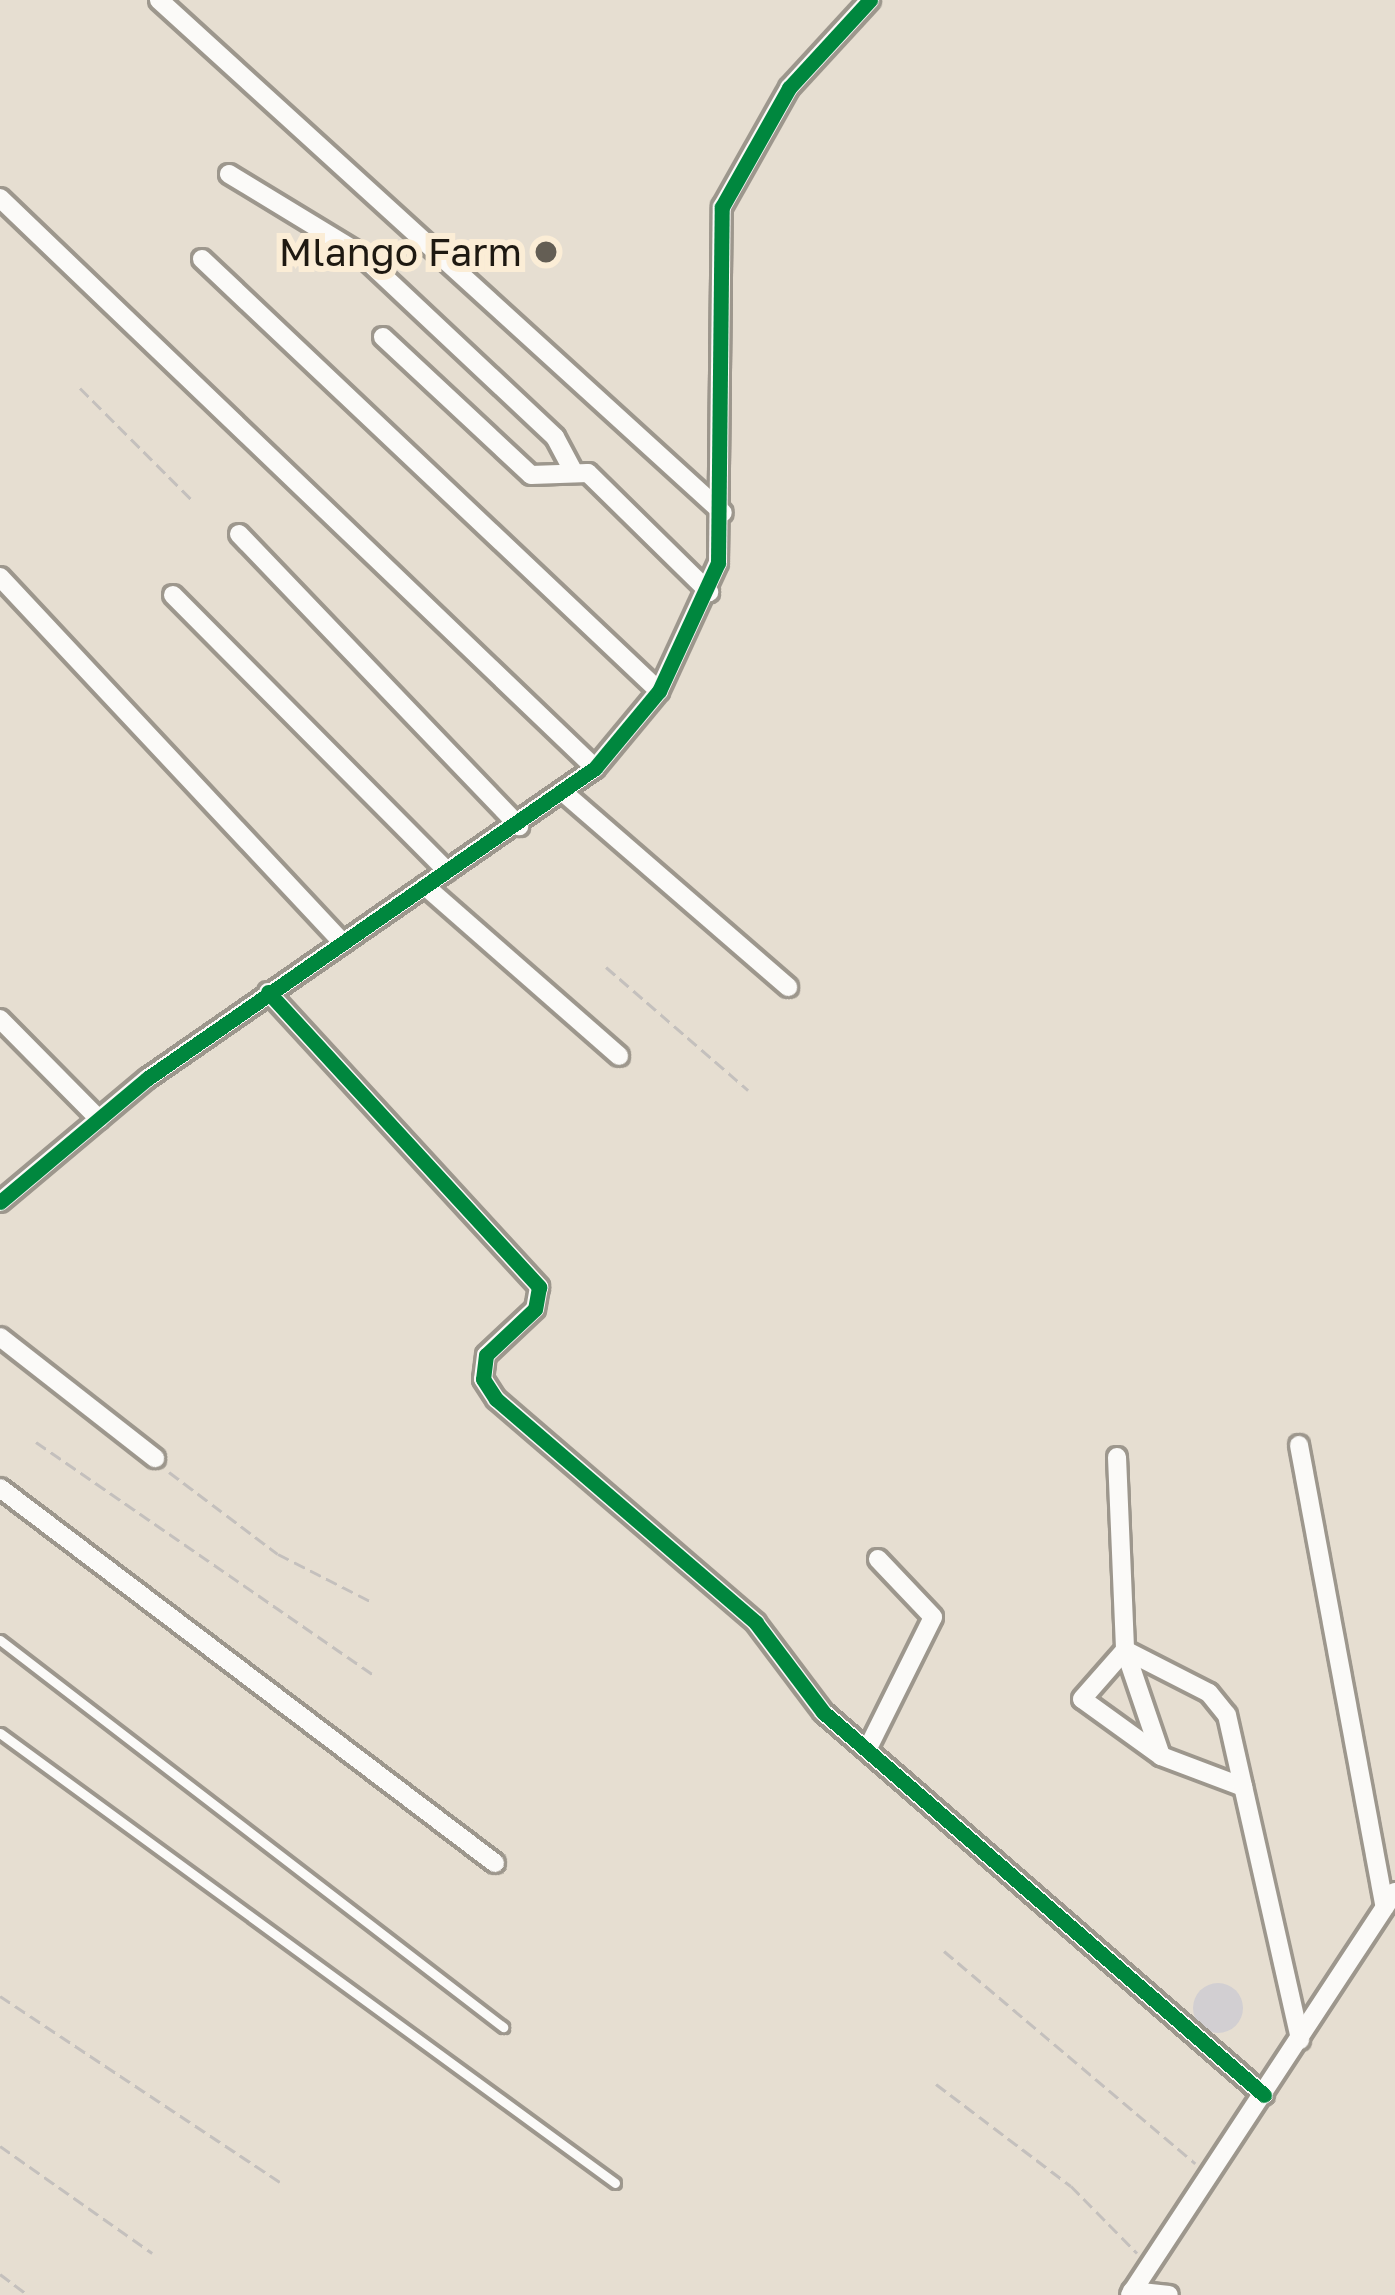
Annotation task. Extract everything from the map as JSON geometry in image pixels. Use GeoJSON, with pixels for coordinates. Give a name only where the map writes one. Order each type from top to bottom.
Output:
{"type":"FeatureCollection","features":[{"type":"Feature","properties":{"kind":"street"},"geometry":{"type":"LineString","coordinates":[[159,0],[723,513]]}},
{"type":"Feature","properties":{"kind":"street"},"geometry":{"type":"LineString","coordinates":[[0,1202],[99,1119],[268,992],[519,826],[595,768],[659,691],[709,592],[723,513],[722,207],[789,88],[870,0]]}},
{"type":"Feature","properties":{"kind":"street"},"geometry":{"type":"LineString","coordinates":[[229,174],[359,254],[555,437],[572,469],[709,592]]}},
{"type":"Feature","properties":{"kind":"street"},"geometry":{"type":"LineString","coordinates":[[0,198],[595,768]]}},
{"type":"Feature","properties":{"kind":"street"},"geometry":{"type":"LineString","coordinates":[[202,259],[659,691]]}},
{"type":"Feature","properties":{"kind":"street"},"geometry":{"type":"LineString","coordinates":[[383,337],[532,475],[572,469]]}},
{"type":"Feature","properties":{"kind":"street"},"geometry":{"type":"LineString","coordinates":[[239,534],[519,826]]}},
{"type":"Feature","properties":{"kind":"street"},"geometry":{"type":"LineString","coordinates":[[0,577],[342,942]]}},
{"type":"Feature","properties":{"kind":"street"},"geometry":{"type":"LineString","coordinates":[[173,595],[447,871]]}},
{"type":"Feature","properties":{"kind":"street"},"geometry":{"type":"LineString","coordinates":[[563,792],[788,987]]}},
{"type":"Feature","properties":{"kind":"street"},"geometry":{"type":"LineString","coordinates":[[425,886],[619,1056]]}},
{"type":"Feature","properties":{"kind":"street"},"geometry":{"type":"LineString","coordinates":[[268,992],[539,1287],[535,1309],[486,1355],[488,1389],[756,1623],[867,1750],[1264,2095]]}},
{"type":"Feature","properties":{"kind":"street"},"geometry":{"type":"LineString","coordinates":[[0,1019],[99,1119]]}},
{"type":"Feature","properties":{"kind":"street"},"geometry":{"type":"LineString","coordinates":[[0,1336],[155,1458]]}},
{"type":"Feature","properties":{"kind":"street"},"geometry":{"type":"LineString","coordinates":[[1131,2293],[1390,1899],[1299,1444]]}},
{"type":"Feature","properties":{"kind":"street"},"geometry":{"type":"LineString","coordinates":[[1117,1457],[1125,1650],[1161,1756]]}},
{"type":"Feature","properties":{"kind":"street"},"geometry":{"type":"LineString","coordinates":[[0,1488],[495,1863]]}},
{"type":"Feature","properties":{"kind":"street"},"geometry":{"type":"LineString","coordinates":[[867,1750],[933,1617],[878,1559]]}},
{"type":"Feature","properties":{"kind":"street"},"geometry":{"type":"LineString","coordinates":[[1125,1650],[1220,1701],[1300,2040]]}},
{"type":"Feature","properties":{"kind":"street"},"geometry":{"type":"LineString","coordinates":[[1125,1650],[1082,1700],[1161,1756],[1243,1787]]}},
{"type":"Feature","properties":{"kind":"street"},"geometry":{"type":"LineString","coordinates":[[1131,2293],[1169,2295]]}},
{"type":"Feature","properties":{"kind":"lane"},"geometry":{"type":"LineString","coordinates":[[0,1640],[502,2027]]}},
{"type":"Feature","properties":{"kind":"lane"},"geometry":{"type":"LineString","coordinates":[[0,1733],[615,2183]]}},
{"type":"Feature","properties":{"kind":"path"},"geometry":{"type":"LineString","coordinates":[[80,388],[194,502]]}},
{"type":"Feature","properties":{"kind":"path"},"geometry":{"type":"LineString","coordinates":[[606,967],[748,1090]]}},
{"type":"Feature","properties":{"kind":"path"},"geometry":{"type":"LineString","coordinates":[[36,1442],[375,1676]]}},
{"type":"Feature","properties":{"kind":"path"},"geometry":{"type":"LineString","coordinates":[[155,1458],[244,1532],[372,1602]]}},
{"type":"Feature","properties":{"kind":"path"},"geometry":{"type":"LineString","coordinates":[[944,1951],[1209,2176]]}},
{"type":"Feature","properties":{"kind":"path"},"geometry":{"type":"LineString","coordinates":[[0,1996],[280,2182]]}},
{"type":"Feature","properties":{"kind":"path"},"geometry":{"type":"LineString","coordinates":[[936,2084],[1072,2186],[1146,2263]]}},
{"type":"Feature","properties":{"kind":"path"},"geometry":{"type":"LineString","coordinates":[[0,2146],[152,2253]]}},
{"type":"Feature","properties":{"kind":"path"},"geometry":{"type":"LineString","coordinates":[[0,2274],[28,2295]]}},
{"type":"Feature","properties":{"kind":"building"},"geometry":{"type":"Polygon","coordinates":[[[1208,1984],[1228,1984],[1242,1998],[1242,2018],[1228,2032],[1208,2032],[1194,2018],[1194,1998],[1208,1984]]]}},
{"type":"Feature","properties":{"kind":"cycle path"},"geometry":{"type":"LineString","coordinates":[[0,1202],[148,1078],[595,768],[659,691],[718,563],[722,207],[789,88],[870,0]]}},
{"type":"Feature","properties":{"kind":"cycle path"},"geometry":{"type":"LineString","coordinates":[[268,992],[539,1287],[535,1309],[486,1355],[483,1379],[496,1399],[756,1623],[823,1712],[1264,2095]]}},
{"type":"Feature","properties":{"kind":"place","name":"Mlango Farm"},"geometry":{"type":"Point","coordinates":[546,252]}}]}
